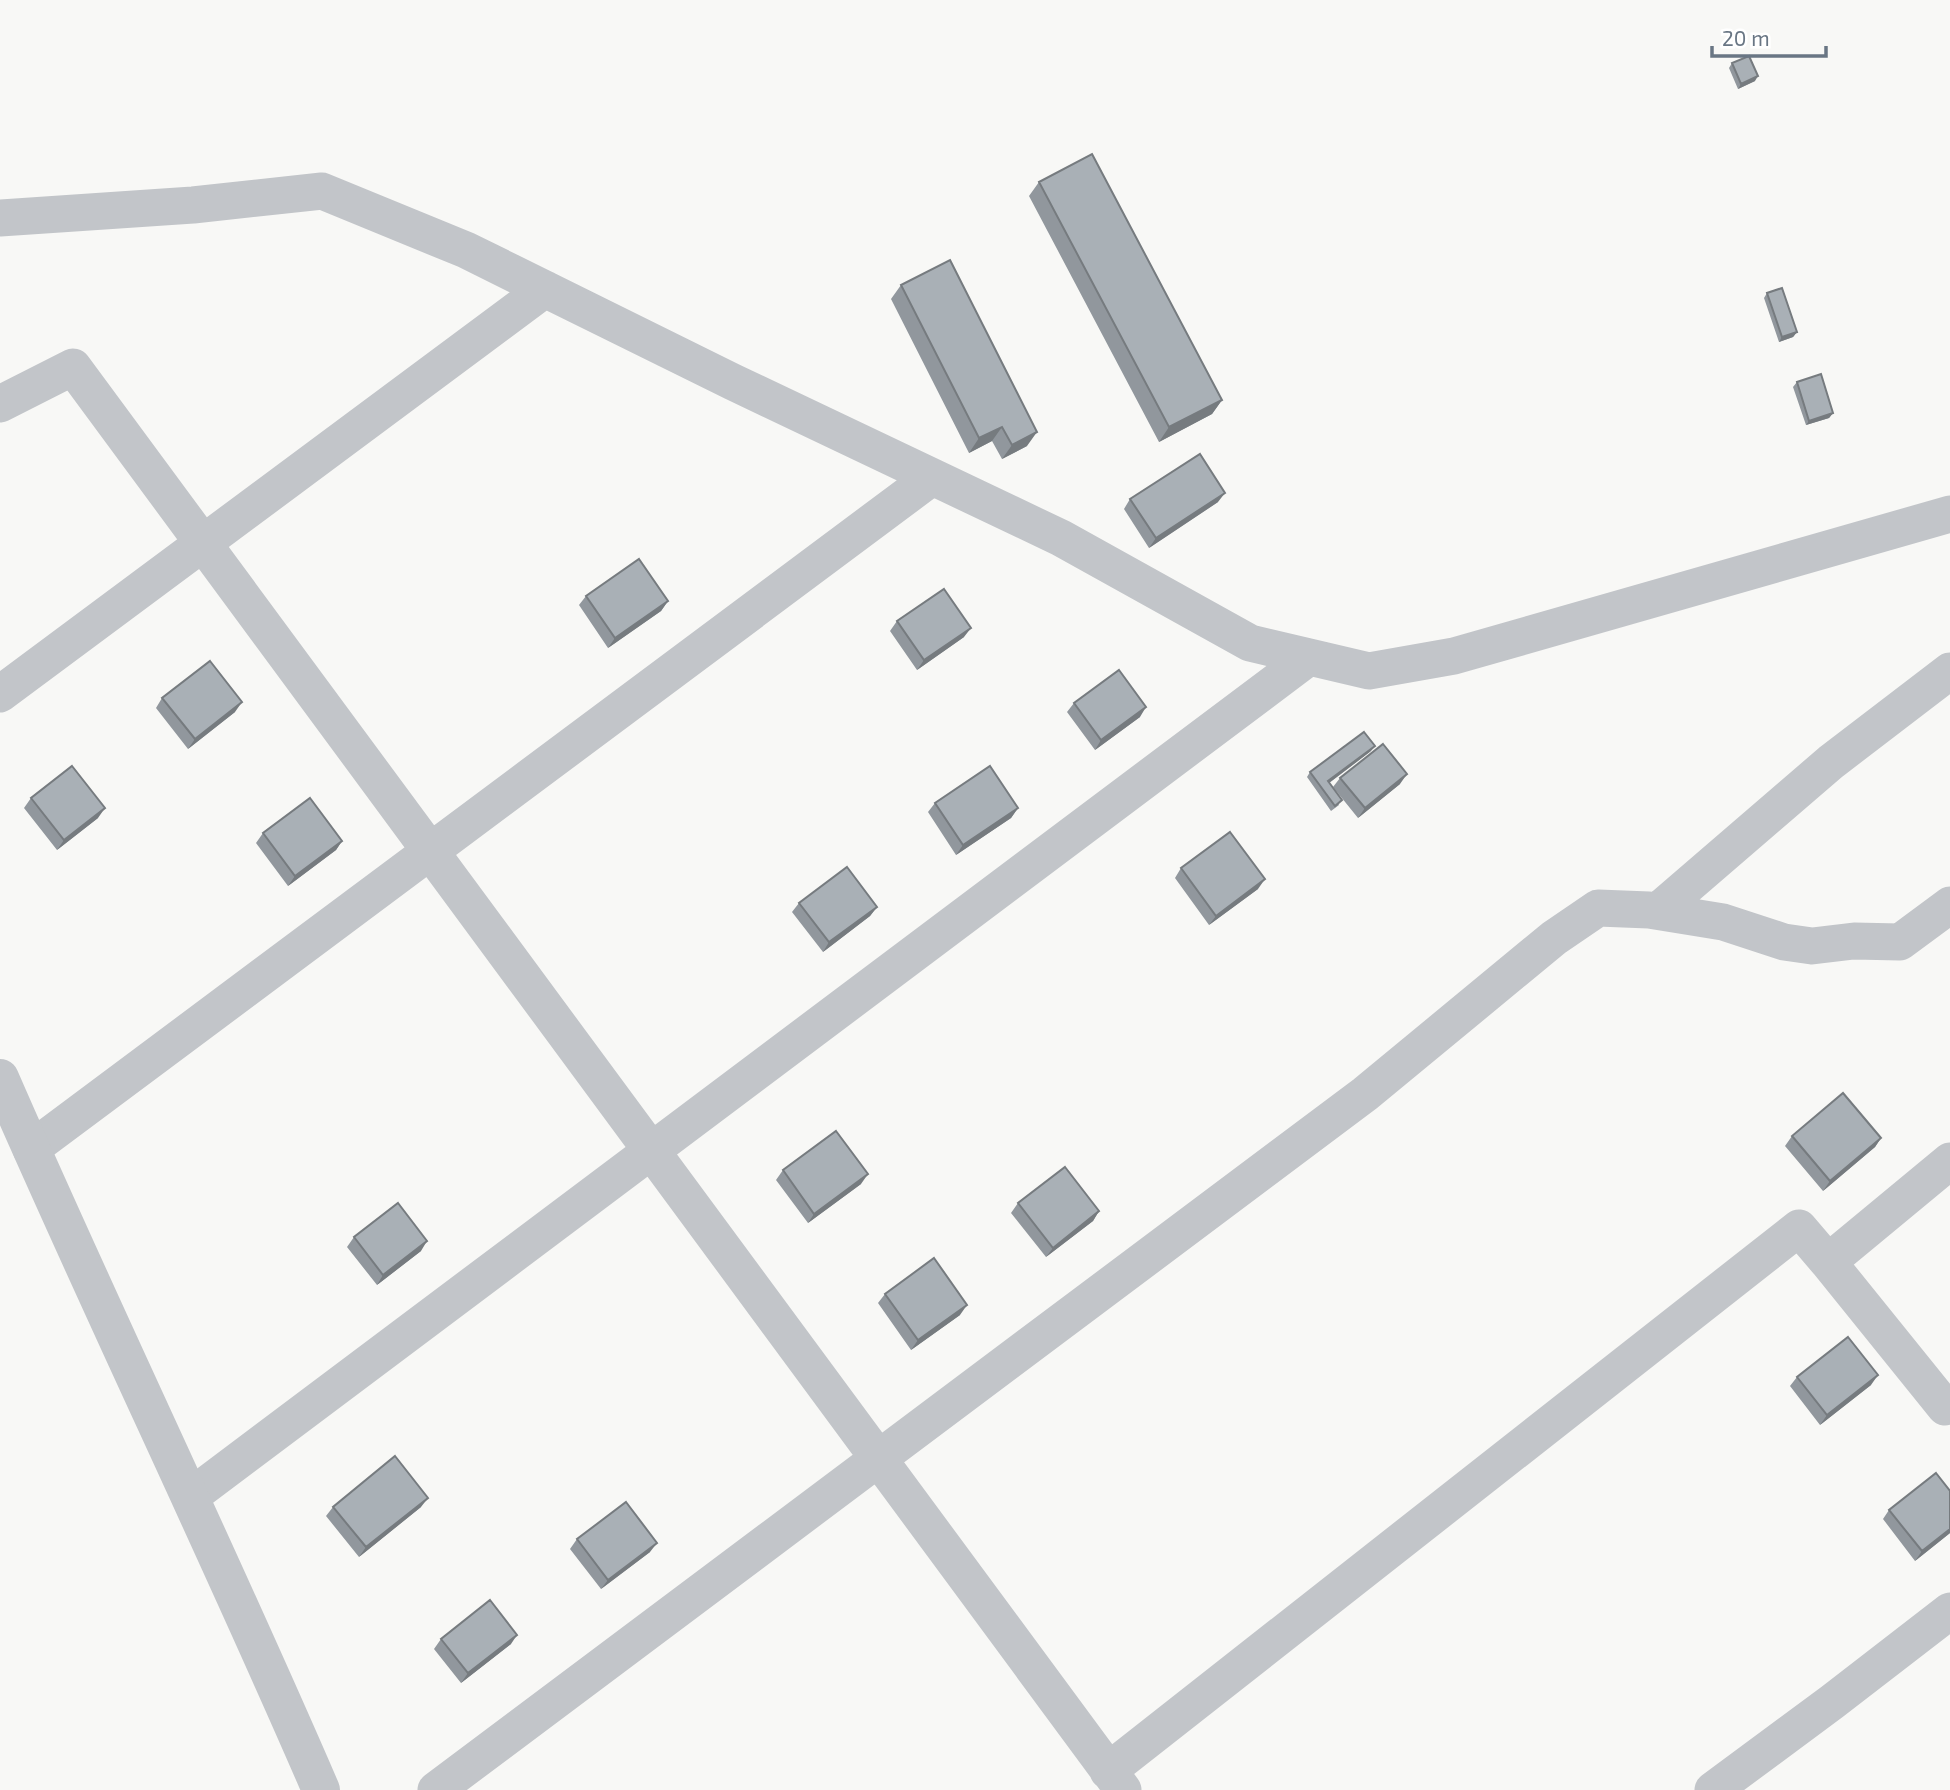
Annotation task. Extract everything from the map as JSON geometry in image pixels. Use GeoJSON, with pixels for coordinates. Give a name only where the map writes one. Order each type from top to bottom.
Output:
{"type":"FeatureCollection","features":[{"type":"Feature","properties":{"kind":"street"},"geometry":{"type":"LineString","coordinates":[[0,218],[193,205],[322,191],[466,250],[932,477],[1062,537],[1250,643],[1369,671],[1454,656],[1950,514]]}},
{"type":"Feature","properties":{"kind":"street"},"geometry":{"type":"LineString","coordinates":[[0,694],[545,289]]}},
{"type":"Feature","properties":{"kind":"street"},"geometry":{"type":"LineString","coordinates":[[0,404],[73,367],[1116,1781],[1799,1228],[1945,1407],[1950,1403]]}},
{"type":"Feature","properties":{"kind":"street"},"geometry":{"type":"LineString","coordinates":[[31,1149],[932,477]]}},
{"type":"Feature","properties":{"kind":"street"},"geometry":{"type":"LineString","coordinates":[[190,1497],[1310,657]]}},
{"type":"Feature","properties":{"kind":"street"},"geometry":{"type":"LineString","coordinates":[[1658,911],[1832,762],[1950,671]]}},
{"type":"Feature","properties":{"kind":"street"},"geometry":{"type":"LineString","coordinates":[[436,1790],[1365,1094],[1554,938],[1598,908],[1658,911],[1723,922],[1784,942],[1812,946],[1854,941],[1900,942],[1950,905]]}},
{"type":"Feature","properties":{"kind":"street"},"geometry":{"type":"LineString","coordinates":[[0,1078],[244,1612],[321,1790]]}},
{"type":"Feature","properties":{"kind":"street"},"geometry":{"type":"LineString","coordinates":[[1828,1262],[1950,1161]]}},
{"type":"Feature","properties":{"kind":"street"},"geometry":{"type":"LineString","coordinates":[[1713,1790],[1950,1611]]}},
{"type":"Feature","properties":{"kind":"building"},"geometry":{"type":"Polygon","coordinates":[[[1749,56],[1758,76],[1741,84],[1732,63],[1749,56]]]}},
{"type":"Feature","properties":{"kind":"building"},"geometry":{"type":"Polygon","coordinates":[[[1092,154],[1222,400],[1169,427],[1039,182],[1092,154]]]}},
{"type":"Feature","properties":{"kind":"building"},"geometry":{"type":"Polygon","coordinates":[[[950,260],[1037,432],[1012,445],[1002,427],[979,438],[901,285],[950,260]]]}},
{"type":"Feature","properties":{"kind":"building"},"geometry":{"type":"Polygon","coordinates":[[[1782,288],[1797,332],[1782,337],[1767,293],[1782,288]]]}},
{"type":"Feature","properties":{"kind":"building"},"geometry":{"type":"Polygon","coordinates":[[[1821,374],[1833,413],[1809,421],[1797,382],[1821,374]]]}},
{"type":"Feature","properties":{"kind":"building"},"geometry":{"type":"Polygon","coordinates":[[[1200,454],[1225,493],[1156,538],[1130,499],[1200,454]]]}},
{"type":"Feature","properties":{"kind":"building"},"geometry":{"type":"Polygon","coordinates":[[[639,559],[668,601],[615,638],[586,596],[639,559]]]}},
{"type":"Feature","properties":{"kind":"building"},"geometry":{"type":"Polygon","coordinates":[[[944,589],[971,628],[924,660],[897,621],[944,589]]]}},
{"type":"Feature","properties":{"kind":"building"},"geometry":{"type":"Polygon","coordinates":[[[210,661],[242,702],[195,739],[162,698],[210,661]]]}},
{"type":"Feature","properties":{"kind":"building"},"geometry":{"type":"Polygon","coordinates":[[[1119,670],[1146,707],[1101,740],[1074,703],[1119,670]]]}},
{"type":"Feature","properties":{"kind":"building"},"geometry":{"type":"Polygon","coordinates":[[[1364,732],[1375,746],[1328,781],[1342,800],[1335,806],[1310,772],[1364,732]]]}},
{"type":"Feature","properties":{"kind":"building"},"geometry":{"type":"Polygon","coordinates":[[[1383,744],[1407,774],[1365,808],[1340,778],[1383,744]]]}},
{"type":"Feature","properties":{"kind":"building"},"geometry":{"type":"Polygon","coordinates":[[[72,766],[105,808],[64,840],[31,798],[72,766]]]}},
{"type":"Feature","properties":{"kind":"building"},"geometry":{"type":"Polygon","coordinates":[[[990,766],[1018,808],[963,845],[935,803],[990,766]]]}},
{"type":"Feature","properties":{"kind":"building"},"geometry":{"type":"Polygon","coordinates":[[[310,798],[342,841],[295,876],[263,833],[310,798]]]}},
{"type":"Feature","properties":{"kind":"building"},"geometry":{"type":"Polygon","coordinates":[[[1230,832],[1265,879],[1216,916],[1181,868],[1230,832]]]}},
{"type":"Feature","properties":{"kind":"building"},"geometry":{"type":"Polygon","coordinates":[[[847,867],[877,907],[829,942],[799,903],[847,867]]]}},
{"type":"Feature","properties":{"kind":"building"},"geometry":{"type":"Polygon","coordinates":[[[1843,1093],[1881,1138],[1830,1181],[1792,1136],[1843,1093]]]}},
{"type":"Feature","properties":{"kind":"building"},"geometry":{"type":"Polygon","coordinates":[[[836,1131],[868,1174],[814,1214],[783,1170],[836,1131]]]}},
{"type":"Feature","properties":{"kind":"building"},"geometry":{"type":"Polygon","coordinates":[[[1065,1167],[1099,1211],[1053,1248],[1018,1203],[1065,1167]]]}},
{"type":"Feature","properties":{"kind":"building"},"geometry":{"type":"Polygon","coordinates":[[[398,1203],[427,1241],[383,1275],[354,1237],[398,1203]]]}},
{"type":"Feature","properties":{"kind":"building"},"geometry":{"type":"Polygon","coordinates":[[[934,1258],[967,1305],[918,1340],[885,1294],[934,1258]]]}},
{"type":"Feature","properties":{"kind":"building"},"geometry":{"type":"Polygon","coordinates":[[[1848,1337],[1878,1375],[1827,1415],[1797,1377],[1848,1337]]]}},
{"type":"Feature","properties":{"kind":"building"},"geometry":{"type":"Polygon","coordinates":[[[395,1456],[428,1498],[366,1547],[333,1507],[395,1456]]]}},
{"type":"Feature","properties":{"kind":"building"},"geometry":{"type":"Polygon","coordinates":[[[1936,1473],[1950,1491],[1950,1529],[1922,1551],[1889,1510],[1936,1473]]]}},
{"type":"Feature","properties":{"kind":"building"},"geometry":{"type":"Polygon","coordinates":[[[626,1502],[657,1543],[608,1580],[577,1539],[626,1502]]]}},
{"type":"Feature","properties":{"kind":"building"},"geometry":{"type":"Polygon","coordinates":[[[490,1600],[517,1635],[468,1673],[441,1639],[490,1600]]]}}]}
